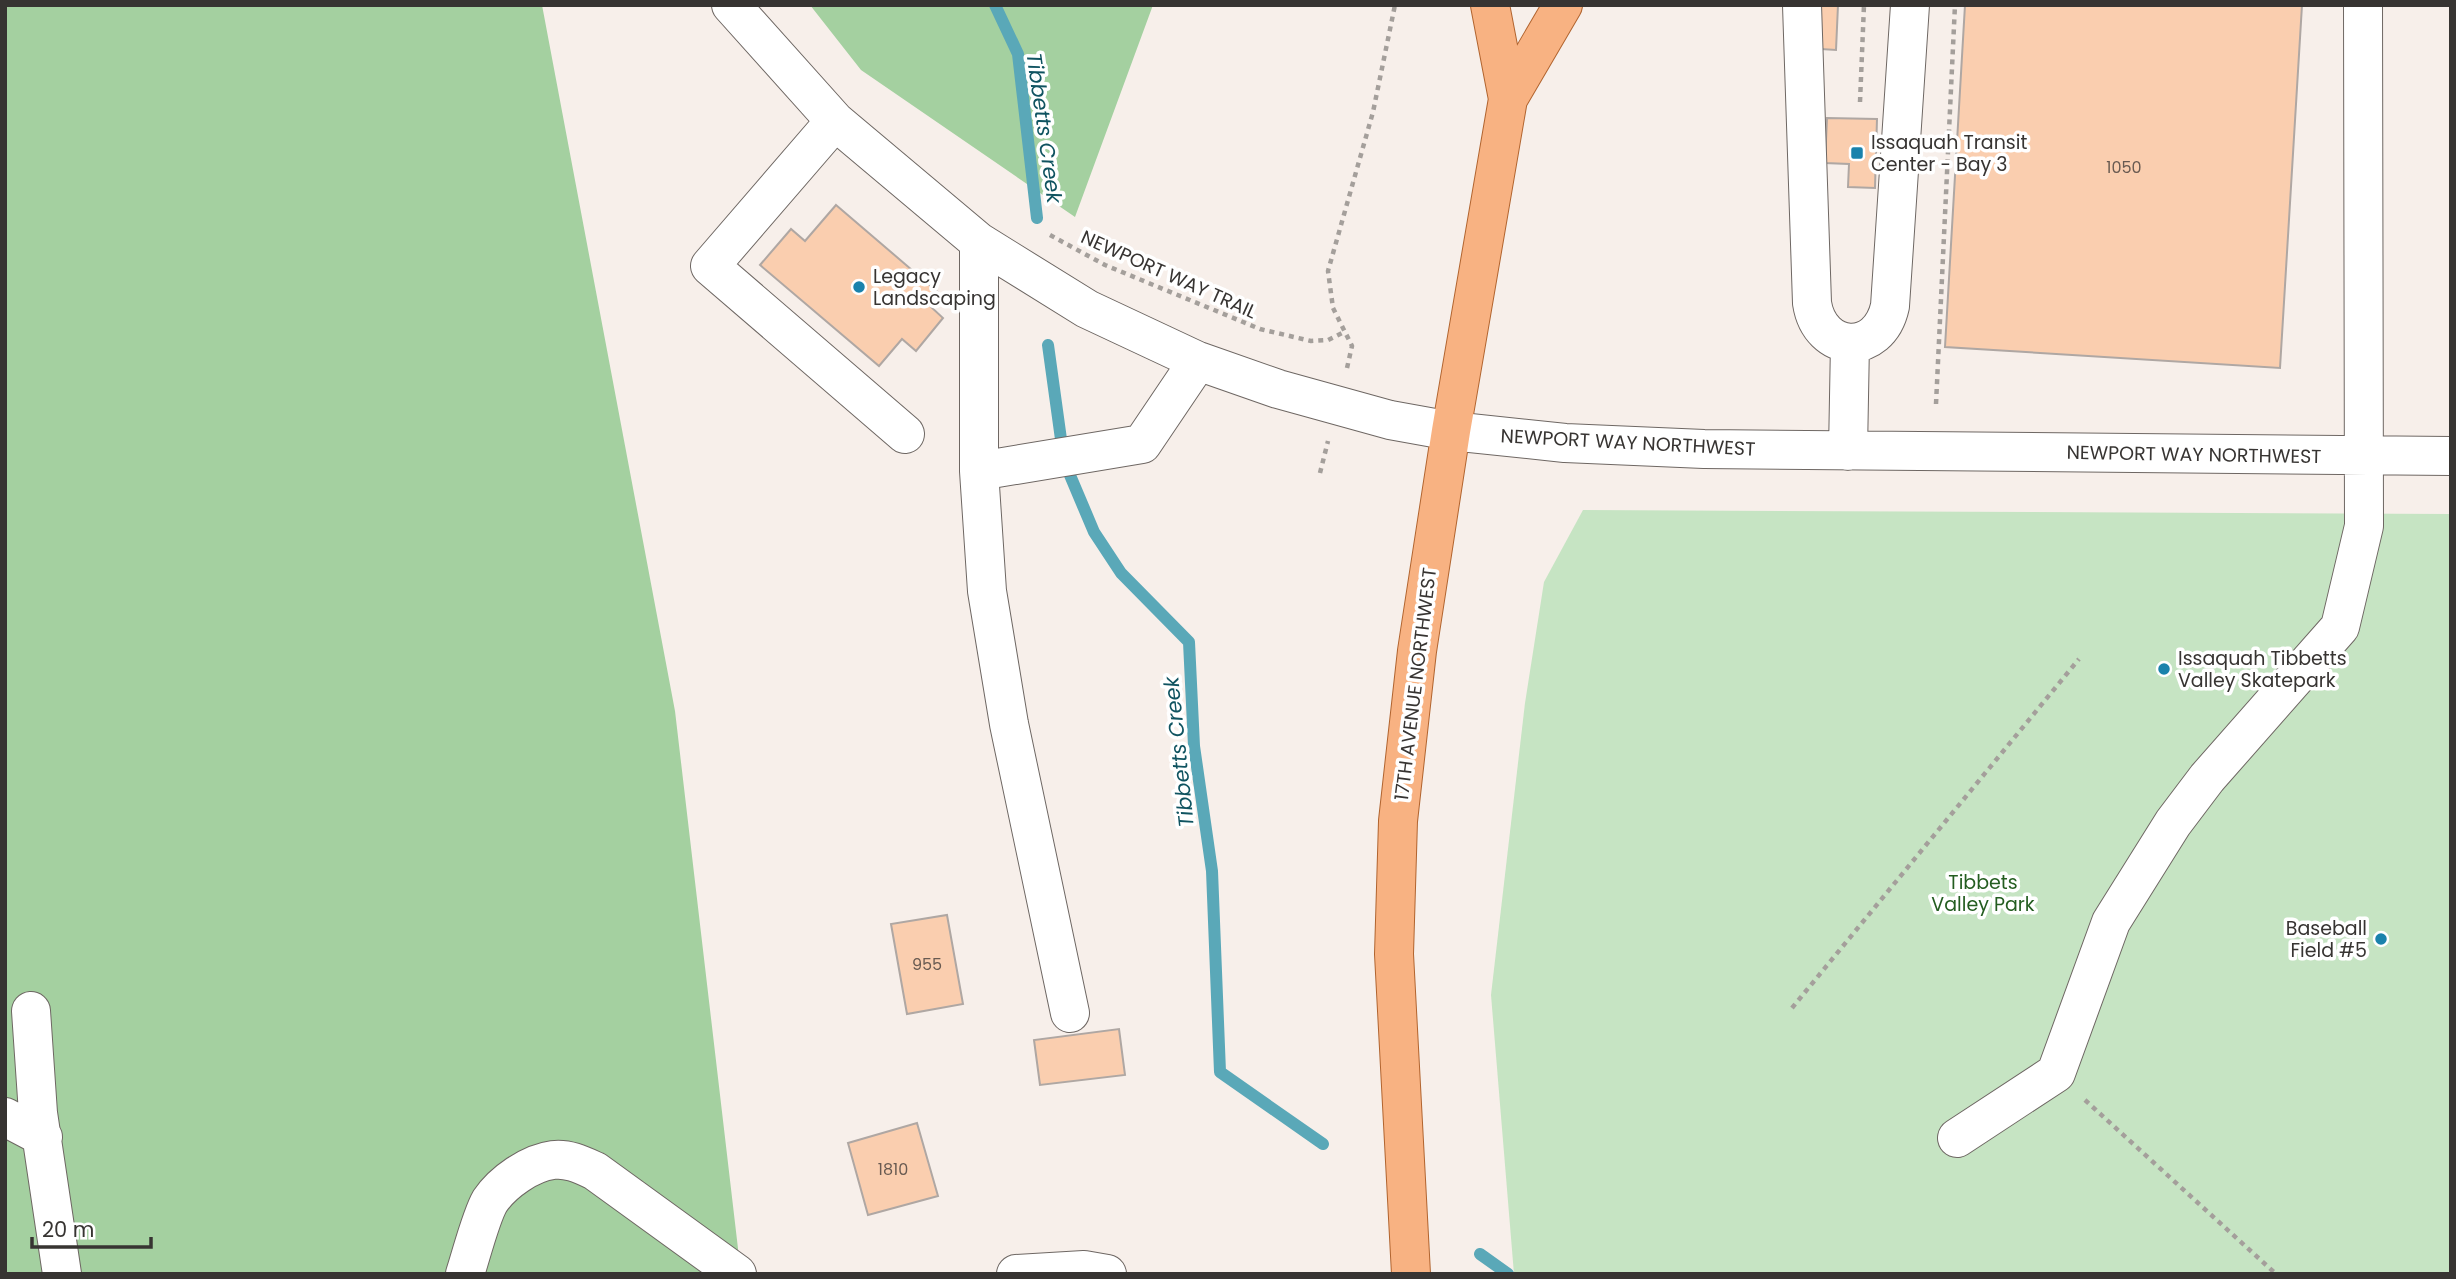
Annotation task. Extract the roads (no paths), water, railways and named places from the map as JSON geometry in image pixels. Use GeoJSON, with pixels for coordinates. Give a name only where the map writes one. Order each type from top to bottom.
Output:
{"type":"FeatureCollection","features":[{"type":"Feature","properties":{"kind":"main road","name":"17TH AVENUE NORTHWEST"},"geometry":{"type":"LineString","coordinates":[[1411,1274],[1394,954],[1398,821],[1417,651],[1451,431],[1508,99],[1490,5]]}},
{"type":"Feature","properties":{"kind":"main road","name":"17TH AVENUE NORTHWEST"},"geometry":{"type":"LineString","coordinates":[[1508,99],[1563,5]]}},
{"type":"Feature","properties":{"kind":"street","name":"NEWPORT WAY NORTHWEST"},"geometry":{"type":"LineString","coordinates":[[731,5],[835,121],[979,242],[1087,309],[1198,361],[1278,389],[1390,420],[1451,431],[1565,443],[1704,449],[2451,456]]}},
{"type":"Feature","properties":{"kind":"street"},"geometry":{"type":"LineString","coordinates":[[1802,5],[1813,311],[1823,331],[1835,339],[1850,343],[1865,341],[1877,333],[1886,320],[1889,306],[1910,5]]}},
{"type":"Feature","properties":{"kind":"street"},"geometry":{"type":"LineString","coordinates":[[1957,1139],[2056,1073],[2111,922],[2173,823],[2207,778],[2340,627],[2364,526],[2363,5]]}},
{"type":"Feature","properties":{"kind":"street"},"geometry":{"type":"LineString","coordinates":[[835,121],[710,267],[905,434]]}},
{"type":"Feature","properties":{"kind":"street"},"geometry":{"type":"LineString","coordinates":[[979,242],[979,471],[987,591],[1009,724],[1070,1013]]}},
{"type":"Feature","properties":{"kind":"street"},"geometry":{"type":"LineString","coordinates":[[1848,451],[1850,343]]}},
{"type":"Feature","properties":{"kind":"street"},"geometry":{"type":"LineString","coordinates":[[979,471],[1142,443],[1198,361]]}},
{"type":"Feature","properties":{"kind":"street"},"geometry":{"type":"LineString","coordinates":[[31,1011],[38,1113],[62,1274]]}},
{"type":"Feature","properties":{"kind":"street"},"geometry":{"type":"LineString","coordinates":[[5,1117],[43,1137]]}},
{"type":"Feature","properties":{"kind":"street"},"geometry":{"type":"LineString","coordinates":[[465,1274],[490,1202],[512,1178],[554,1160],[574,1162],[595,1171],[737,1274]]}},
{"type":"Feature","properties":{"kind":"street"},"geometry":{"type":"LineString","coordinates":[[1016,1274],[1084,1270],[1107,1274]]}},
{"type":"Feature","properties":{"kind":"waterway","name":"Tibbetts Creek"},"geometry":{"type":"LineString","coordinates":[[995,5],[1018,54],[1037,218]]}},
{"type":"Feature","properties":{"kind":"waterway","name":"Tibbetts Creek"},"geometry":{"type":"LineString","coordinates":[[1048,345],[1064,461],[1094,532],[1121,573],[1189,642],[1194,746],[1212,871],[1220,1072],[1323,1144]]}},
{"type":"Feature","properties":{"kind":"waterway","name":"Tibbetts Creek"},"geometry":{"type":"LineString","coordinates":[[1480,1254],[1508,1274]]}},
{"type":"Feature","properties":{"kind":"place","name":"Issaquah Transit Center - Bay 3"},"geometry":{"type":"Point","coordinates":[1857,153]}},
{"type":"Feature","properties":{"kind":"place","name":"Legacy Landscaping"},"geometry":{"type":"Point","coordinates":[859,287]}},
{"type":"Feature","properties":{"kind":"place","name":"Issaquah Tibbetts Valley Skatepark"},"geometry":{"type":"Point","coordinates":[2164,669]}},
{"type":"Feature","properties":{"kind":"place","name":"Baseball Field #5"},"geometry":{"type":"Point","coordinates":[2381,939]}},
{"type":"Feature","properties":{"kind":"park label","name":"Tibbets Valley Park"},"geometry":{"type":"Point","coordinates":[1983,893]}}]}
